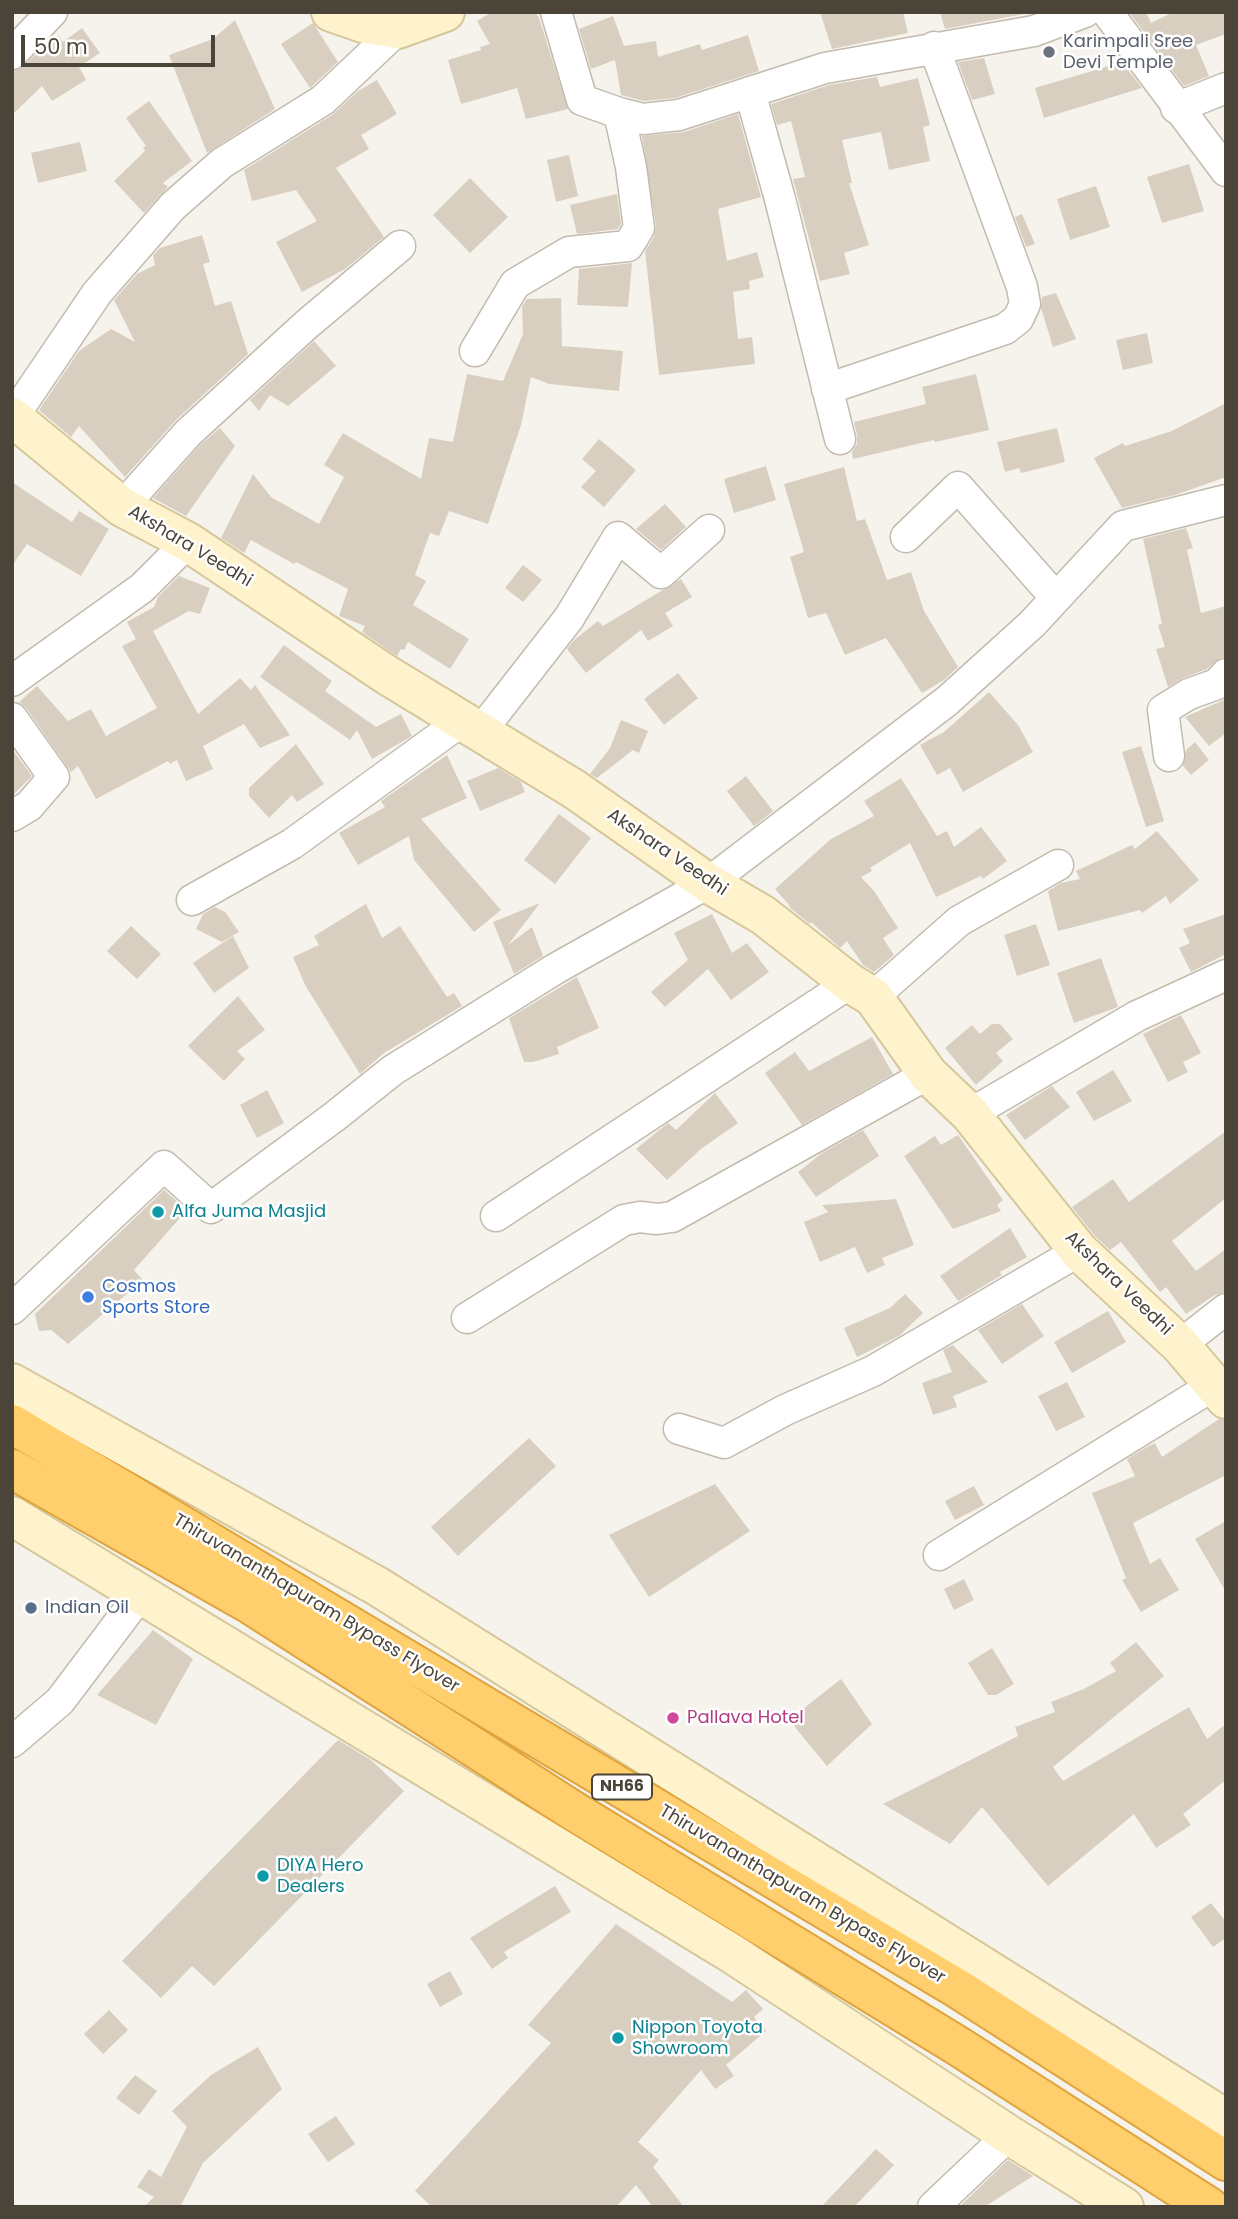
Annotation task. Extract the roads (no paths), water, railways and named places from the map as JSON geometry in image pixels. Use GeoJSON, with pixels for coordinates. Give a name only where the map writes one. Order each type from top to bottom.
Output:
{"type":"FeatureCollection","features":[{"type":"Feature","properties":{"kind":"highway","name":"Thiruvananthapuram Bypass Flyover"},"geometry":{"type":"LineString","coordinates":[[12,1423],[960,1990],[1226,2161]]}},
{"type":"Feature","properties":{"kind":"highway","name":"Thiruvananthapuram Bypass Flyover"},"geometry":{"type":"LineString","coordinates":[[12,1469],[250,1604],[572,1810],[970,2054],[1209,2207]]}},
{"type":"Feature","properties":{"kind":"street"},"geometry":{"type":"LineString","coordinates":[[12,54],[52,12]]}},
{"type":"Feature","properties":{"kind":"street"},"geometry":{"type":"LineString","coordinates":[[331,12],[366,24],[398,29]]}},
{"type":"Feature","properties":{"kind":"street"},"geometry":{"type":"LineString","coordinates":[[13,417],[97,293],[173,206],[222,163],[323,100],[398,29],[445,12]]}},
{"type":"Feature","properties":{"kind":"street"},"geometry":{"type":"LineString","coordinates":[[555,12],[582,100],[643,119],[679,115],[825,68],[1034,31],[1085,12]]}},
{"type":"Feature","properties":{"kind":"street"},"geometry":{"type":"LineString","coordinates":[[1107,12],[1226,171]]}},
{"type":"Feature","properties":{"kind":"street"},"geometry":{"type":"LineString","coordinates":[[827,388],[1005,329],[1018,319],[1025,304],[1022,287],[934,47]]}},
{"type":"Feature","properties":{"kind":"street"},"geometry":{"type":"LineString","coordinates":[[1177,108],[1226,88]]}},
{"type":"Feature","properties":{"kind":"street"},"geometry":{"type":"LineString","coordinates":[[750,92],[780,199],[840,439]]}},
{"type":"Feature","properties":{"kind":"street"},"geometry":{"type":"LineString","coordinates":[[474,351],[515,284],[569,252],[628,246],[639,228],[631,167],[619,113]]}},
{"type":"Feature","properties":{"kind":"street"},"geometry":{"type":"LineString","coordinates":[[122,507],[188,433],[306,325],[400,246]]}},
{"type":"Feature","properties":{"kind":"street","name":"Akshara Veedhi"},"geometry":{"type":"LineString","coordinates":[[13,417],[122,507],[188,542],[387,675],[574,789],[708,883],[763,915],[862,990],[928,1074],[970,1114],[1079,1251],[1180,1345],[1220,1392]]}},
{"type":"Feature","properties":{"kind":"street"},"geometry":{"type":"LineString","coordinates":[[906,537],[958,487],[1056,598]]}},
{"type":"Feature","properties":{"kind":"street"},"geometry":{"type":"LineString","coordinates":[[12,1309],[164,1166],[211,1208],[323,1126],[393,1070],[555,969],[708,883],[947,701],[1032,624],[1123,526],[1226,500]]}},
{"type":"Feature","properties":{"kind":"street"},"geometry":{"type":"LineString","coordinates":[[192,900],[292,844],[472,725],[569,618],[618,537],[661,573],[709,530]]}},
{"type":"Feature","properties":{"kind":"street"},"geometry":{"type":"LineString","coordinates":[[12,681],[142,588],[188,542]]}},
{"type":"Feature","properties":{"kind":"street"},"geometry":{"type":"LineString","coordinates":[[1169,756],[1163,710],[1189,694],[1217,684],[1226,674]]}},
{"type":"Feature","properties":{"kind":"street"},"geometry":{"type":"LineString","coordinates":[[12,718],[54,778],[29,806],[12,816]]}},
{"type":"Feature","properties":{"kind":"street"},"geometry":{"type":"LineString","coordinates":[[496,1216],[862,990],[959,921],[1058,864]]}},
{"type":"Feature","properties":{"kind":"street"},"geometry":{"type":"LineString","coordinates":[[970,1114],[1137,1016],[1226,975]]}},
{"type":"Feature","properties":{"kind":"street"},"geometry":{"type":"LineString","coordinates":[[467,1318],[624,1220],[672,1217],[928,1074]]}},
{"type":"Feature","properties":{"kind":"street"},"geometry":{"type":"LineString","coordinates":[[679,1429],[724,1443],[785,1410],[873,1371],[1079,1251]]}},
{"type":"Feature","properties":{"kind":"street"},"geometry":{"type":"LineString","coordinates":[[1180,1345],[1226,1308]]}},
{"type":"Feature","properties":{"kind":"street"},"geometry":{"type":"LineString","coordinates":[[12,1382],[377,1586],[1226,2119]]}},
{"type":"Feature","properties":{"kind":"street"},"geometry":{"type":"LineString","coordinates":[[939,1555],[1220,1392]]}},
{"type":"Feature","properties":{"kind":"street"},"geometry":{"type":"LineString","coordinates":[[12,1517],[731,1954],[1124,2207]]}},
{"type":"Feature","properties":{"kind":"street"},"geometry":{"type":"LineString","coordinates":[[12,1742],[60,1701],[140,1595]]}},
{"type":"Feature","properties":{"kind":"street"},"geometry":{"type":"LineString","coordinates":[[933,2207],[1009,2135]]}},
{"type":"Feature","properties":{"kind":"place","name":"Karimpali Sree Devi Temple"},"geometry":{"type":"Point","coordinates":[1049,52]}},
{"type":"Feature","properties":{"kind":"place","name":"Alfa Juma Masjid"},"geometry":{"type":"Point","coordinates":[158,1212]}},
{"type":"Feature","properties":{"kind":"place","name":"Cosmos Sports Store"},"geometry":{"type":"Point","coordinates":[88,1297]}},
{"type":"Feature","properties":{"kind":"place","name":"Indian Oil"},"geometry":{"type":"Point","coordinates":[31,1608]}},
{"type":"Feature","properties":{"kind":"place","name":"Pallava Hotel"},"geometry":{"type":"Point","coordinates":[673,1718]}},
{"type":"Feature","properties":{"kind":"place","name":"DIYA Hero Dealers"},"geometry":{"type":"Point","coordinates":[263,1876]}},
{"type":"Feature","properties":{"kind":"place","name":"Nippon Toyota Showroom"},"geometry":{"type":"Point","coordinates":[618,2038]}}]}
